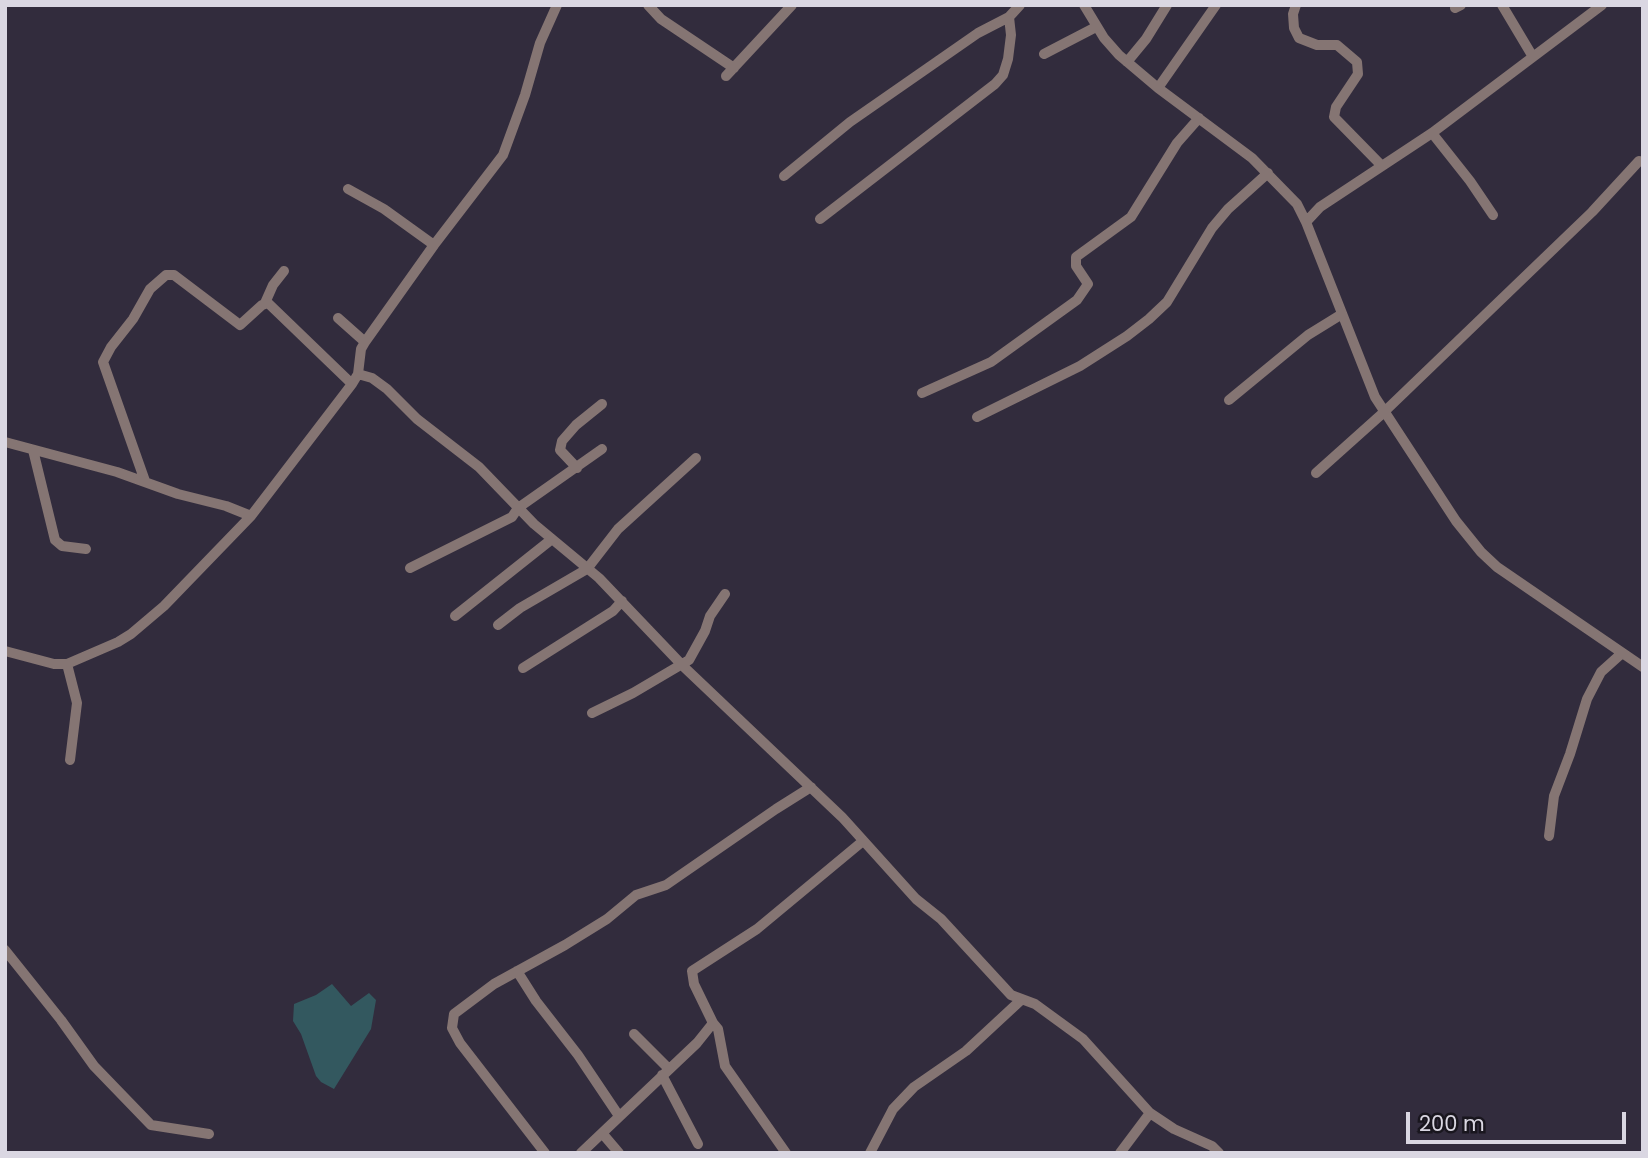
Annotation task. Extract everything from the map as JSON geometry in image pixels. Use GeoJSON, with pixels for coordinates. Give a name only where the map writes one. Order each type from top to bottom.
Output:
{"type":"FeatureCollection","features":[{"type":"Feature","properties":{"kind":"street"},"geometry":{"type":"LineString","coordinates":[[5,651],[54,664],[67,664],[131,634],[164,606],[251,516],[355,379],[365,342],[503,155],[540,43],[557,5]]}},
{"type":"Feature","properties":{"kind":"street"},"geometry":{"type":"LineString","coordinates":[[648,5],[661,19],[730,72],[792,5]]}},
{"type":"Feature","properties":{"kind":"street"},"geometry":{"type":"LineString","coordinates":[[784,176],[850,122],[978,33],[1009,17],[1020,5]]}},
{"type":"Feature","properties":{"kind":"street"},"geometry":{"type":"LineString","coordinates":[[1084,5],[1104,38],[1127,62],[1252,158],[1297,204],[1383,413],[1456,521],[1481,552],[1497,567],[1643,667]]}},
{"type":"Feature","properties":{"kind":"street"},"geometry":{"type":"LineString","coordinates":[[1127,62],[1146,39],[1167,5]]}},
{"type":"Feature","properties":{"kind":"street"},"geometry":{"type":"LineString","coordinates":[[1158,88],[1216,5]]}},
{"type":"Feature","properties":{"kind":"street"},"geometry":{"type":"LineString","coordinates":[[1296,5],[1293,14],[1294,28],[1299,38],[1317,45],[1337,45],[1357,62],[1358,74],[1336,107],[1334,117],[1381,165]]}},
{"type":"Feature","properties":{"kind":"street"},"geometry":{"type":"LineString","coordinates":[[1502,5],[1533,57]]}},
{"type":"Feature","properties":{"kind":"street"},"geometry":{"type":"LineString","coordinates":[[1306,222],[1320,207],[1432,133],[1602,5]]}},
{"type":"Feature","properties":{"kind":"street"},"geometry":{"type":"LineString","coordinates":[[820,219],[995,84],[1003,75],[1008,59],[1011,35],[1009,17]]}},
{"type":"Feature","properties":{"kind":"street"},"geometry":{"type":"LineString","coordinates":[[1044,54],[1096,26]]}},
{"type":"Feature","properties":{"kind":"street"},"geometry":{"type":"LineString","coordinates":[[922,393],[991,362],[1077,300],[1087,284],[1076,265],[1076,257],[1131,217],[1177,142],[1199,118]]}},
{"type":"Feature","properties":{"kind":"street"},"geometry":{"type":"LineString","coordinates":[[1432,133],[1493,215]]}},
{"type":"Feature","properties":{"kind":"street"},"geometry":{"type":"LineString","coordinates":[[1316,473],[1383,413],[1591,212],[1639,161]]}},
{"type":"Feature","properties":{"kind":"street"},"geometry":{"type":"LineString","coordinates":[[977,417],[1080,366],[1149,319],[1167,302],[1212,228],[1227,209],[1268,173]]}},
{"type":"Feature","properties":{"kind":"street"},"geometry":{"type":"LineString","coordinates":[[348,189],[384,209],[434,245]]}},
{"type":"Feature","properties":{"kind":"street"},"geometry":{"type":"LineString","coordinates":[[1297,204],[1320,207]]}},
{"type":"Feature","properties":{"kind":"street"},"geometry":{"type":"LineString","coordinates":[[145,481],[103,362],[111,347],[133,319],[150,289],[166,275],[174,275],[240,325],[265,303],[273,285],[284,271]]}},
{"type":"Feature","properties":{"kind":"street"},"geometry":{"type":"LineString","coordinates":[[265,303],[270,304],[355,379],[372,378],[387,389],[416,419],[480,467],[518,508],[622,601],[682,665],[842,817],[916,899],[941,919],[1011,995],[1035,1004],[1083,1039],[1150,1113],[1174,1129],[1212,1146],[1219,1153]]}},
{"type":"Feature","properties":{"kind":"street"},"geometry":{"type":"LineString","coordinates":[[1229,400],[1308,335],[1342,314]]}},
{"type":"Feature","properties":{"kind":"street"},"geometry":{"type":"LineString","coordinates":[[338,318],[365,342]]}},
{"type":"Feature","properties":{"kind":"street"},"geometry":{"type":"LineString","coordinates":[[577,468],[560,450],[562,441],[576,425],[602,404]]}},
{"type":"Feature","properties":{"kind":"street"},"geometry":{"type":"LineString","coordinates":[[6,440],[33,450],[117,472],[251,516]]}},
{"type":"Feature","properties":{"kind":"street"},"geometry":{"type":"LineString","coordinates":[[410,568],[512,517],[518,508],[602,449]]}},
{"type":"Feature","properties":{"kind":"street"},"geometry":{"type":"LineString","coordinates":[[33,450],[55,540],[62,546],[86,549]]}},
{"type":"Feature","properties":{"kind":"street"},"geometry":{"type":"LineString","coordinates":[[498,625],[520,608],[587,569],[618,529],[696,458]]}},
{"type":"Feature","properties":{"kind":"street"},"geometry":{"type":"LineString","coordinates":[[455,616],[552,540]]}},
{"type":"Feature","properties":{"kind":"street"},"geometry":{"type":"LineString","coordinates":[[592,713],[689,660],[710,616],[725,594]]}},
{"type":"Feature","properties":{"kind":"street"},"geometry":{"type":"LineString","coordinates":[[523,667],[613,611],[622,601]]}},
{"type":"Feature","properties":{"kind":"street"},"geometry":{"type":"LineString","coordinates":[[1549,836],[1554,796],[1587,699],[1601,672],[1621,654]]}},
{"type":"Feature","properties":{"kind":"street"},"geometry":{"type":"LineString","coordinates":[[67,664],[77,703],[70,760]]}},
{"type":"Feature","properties":{"kind":"street"},"geometry":{"type":"LineString","coordinates":[[545,1153],[469,1056],[452,1028],[452,1019],[458,1009],[607,919],[636,895],[666,885],[776,808],[811,787]]}},
{"type":"Feature","properties":{"kind":"street"},"geometry":{"type":"LineString","coordinates":[[786,1153],[726,1066],[718,1029],[691,975],[694,968],[757,929],[863,841]]}},
{"type":"Feature","properties":{"kind":"street"},"geometry":{"type":"LineString","coordinates":[[5,950],[94,1066],[151,1125],[209,1133]]}},
{"type":"Feature","properties":{"kind":"street"},"geometry":{"type":"LineString","coordinates":[[517,971],[619,1116]]}},
{"type":"Feature","properties":{"kind":"street"},"geometry":{"type":"LineString","coordinates":[[870,1153],[893,1109],[907,1095],[966,1051],[1021,1000]]}},
{"type":"Feature","properties":{"kind":"street"},"geometry":{"type":"LineString","coordinates":[[581,1153],[697,1043],[713,1023]]}},
{"type":"Feature","properties":{"kind":"street"},"geometry":{"type":"LineString","coordinates":[[634,1034],[666,1072],[698,1144]]}},
{"type":"Feature","properties":{"kind":"street"},"geometry":{"type":"LineString","coordinates":[[1120,1153],[1150,1113]]}},
{"type":"Feature","properties":{"kind":"street"},"geometry":{"type":"LineString","coordinates":[[602,1133],[619,1153]]}},
{"type":"Feature","properties":{"kind":"shaded area"},"geometry":{"type":"Polygon","coordinates":[[[332,984],[351,1006],[369,993],[376,1000],[371,1029],[334,1089],[316,1076],[301,1034],[293,1021],[294,1004],[316,995],[332,984]]]}}]}
